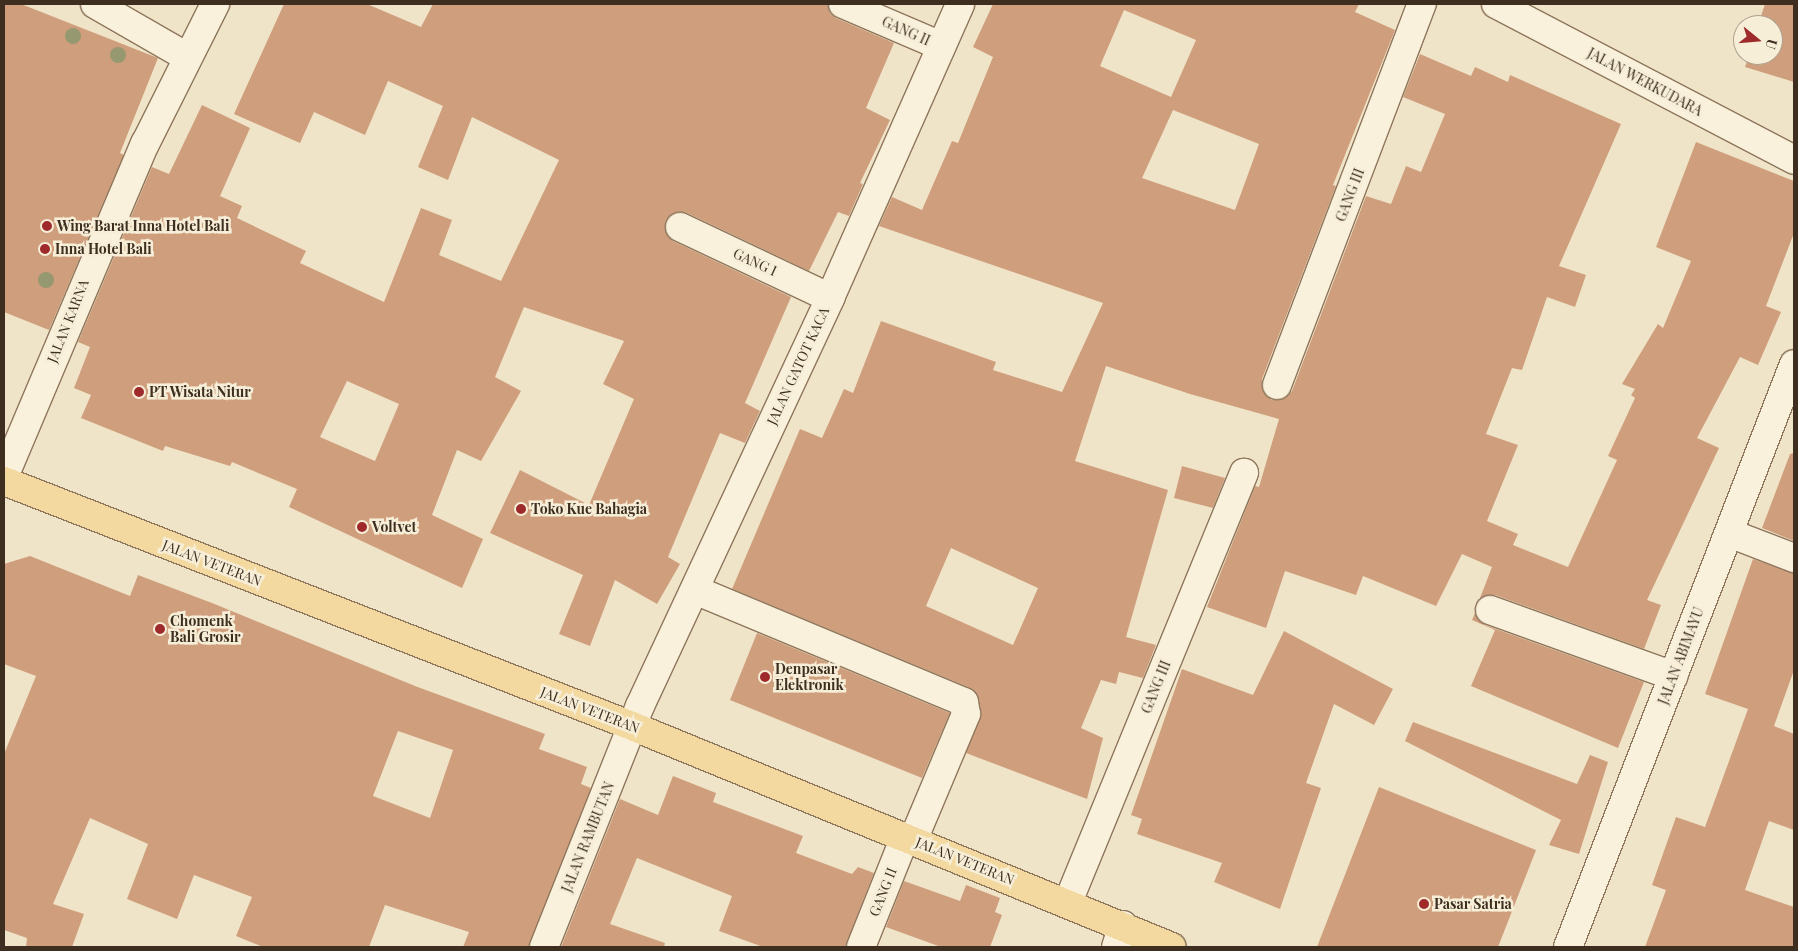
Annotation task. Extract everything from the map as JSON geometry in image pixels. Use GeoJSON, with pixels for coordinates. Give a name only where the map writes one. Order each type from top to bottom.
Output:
{"type":"FeatureCollection","features":[{"type":"Feature","properties":{"kind":"main road","name":"JALAN VETERAN"},"geometry":{"type":"LineString","coordinates":[[4,479],[632,726],[1068,902],[1119,936],[1172,947]]}},
{"type":"Feature","properties":{"kind":"street"},"geometry":{"type":"LineString","coordinates":[[95,4],[187,56]]}},
{"type":"Feature","properties":{"kind":"street","name":"JALAN KARNA"},"geometry":{"type":"LineString","coordinates":[[4,479],[90,267],[187,56],[215,4]]}},
{"type":"Feature","properties":{"kind":"street","name":"GANG II"},"geometry":{"type":"LineString","coordinates":[[843,4],[941,46]]}},
{"type":"Feature","properties":{"kind":"street","name":"JALAN GATOT KACA"},"geometry":{"type":"LineString","coordinates":[[632,726],[830,298],[960,4]]}},
{"type":"Feature","properties":{"kind":"street","name":"GANG III"},"geometry":{"type":"LineString","coordinates":[[1277,385],[1422,4]]}},
{"type":"Feature","properties":{"kind":"street","name":"JALAN WERKUDARA"},"geometry":{"type":"LineString","coordinates":[[1496,4],[1794,160]]}},
{"type":"Feature","properties":{"kind":"street","name":"GANG I"},"geometry":{"type":"LineString","coordinates":[[680,227],[830,298]]}},
{"type":"Feature","properties":{"kind":"street","name":"JALAN ABIMAYU"},"geometry":{"type":"LineString","coordinates":[[1568,947],[1794,364]]}},
{"type":"Feature","properties":{"kind":"street","name":"GANG III"},"geometry":{"type":"LineString","coordinates":[[1068,902],[1244,473]]}},
{"type":"Feature","properties":{"kind":"street"},"geometry":{"type":"LineString","coordinates":[[1728,533],[1794,558]]}},
{"type":"Feature","properties":{"kind":"street","name":"GANG II"},"geometry":{"type":"LineString","coordinates":[[695,590],[964,702],[966,714],[861,947]]}},
{"type":"Feature","properties":{"kind":"street"},"geometry":{"type":"LineString","coordinates":[[1490,610],[1673,676]]}},
{"type":"Feature","properties":{"kind":"street","name":"JALAN RAMBUTAN"},"geometry":{"type":"LineString","coordinates":[[544,947],[632,726]]}},
{"type":"Feature","properties":{"kind":"building","name":"Inna Hotel Bali"},"geometry":{"type":"Polygon","coordinates":[[[4,4],[21,4],[158,58],[120,153],[124,155],[49,330],[4,312],[4,4]]]}},
{"type":"Feature","properties":{"kind":"building"},"geometry":{"type":"Polygon","coordinates":[[[284,4],[367,4],[421,27],[433,4],[828,4],[830,13],[836,18],[894,43],[866,108],[890,120],[860,183],[863,184],[849,216],[838,212],[809,271],[687,213],[678,212],[666,220],[665,229],[673,241],[791,297],[745,403],[760,411],[745,443],[720,433],[668,557],[680,564],[657,604],[615,580],[590,646],[559,634],[583,575],[490,533],[520,470],[589,505],[634,399],[603,384],[624,341],[524,307],[495,377],[521,391],[481,461],[457,450],[432,515],[483,539],[462,588],[289,507],[297,489],[232,462],[230,466],[165,446],[163,451],[81,418],[91,395],[74,388],[90,347],[78,342],[152,167],[169,174],[202,105],[250,128],[220,196],[242,206],[237,218],[306,251],[300,263],[384,302],[421,208],[452,220],[439,255],[501,281],[559,160],[472,117],[448,180],[418,167],[443,106],[388,81],[365,135],[314,112],[300,143],[234,114],[284,4]],[[347,381],[320,437],[375,461],[399,404],[347,381]]]}},
{"type":"Feature","properties":{"kind":"building"},"geometry":{"type":"Polygon","coordinates":[[[993,4],[1359,4],[1355,12],[1395,30],[1333,185],[1336,186],[1262,379],[1265,394],[1272,400],[1286,397],[1292,391],[1366,196],[1391,204],[1406,166],[1421,172],[1445,114],[1403,97],[1420,54],[1471,76],[1475,67],[1508,82],[1510,75],[1621,124],[1559,266],[1586,275],[1575,307],[1547,297],[1522,370],[1512,368],[1486,434],[1518,445],[1487,521],[1518,534],[1513,545],[1568,567],[1617,460],[1608,456],[1635,398],[1631,395],[1635,389],[1622,384],[1658,324],[1663,328],[1691,261],[1656,247],[1696,142],[1794,181],[1794,233],[1766,306],[1781,312],[1758,365],[1740,357],[1697,438],[1719,448],[1647,600],[1661,605],[1644,649],[1495,595],[1480,598],[1492,567],[1462,554],[1436,606],[1363,576],[1356,595],[1285,571],[1266,628],[1207,607],[1255,486],[1259,487],[1279,419],[1190,394],[1106,366],[1075,461],[1168,490],[1126,637],[1156,645],[1143,678],[1119,672],[1116,684],[1101,680],[1081,728],[1103,738],[1087,799],[966,753],[981,712],[976,693],[970,688],[732,589],[800,429],[822,438],[844,389],[853,393],[881,321],[996,362],[993,370],[1062,392],[1103,303],[879,226],[892,197],[922,210],[952,141],[958,143],[993,57],[973,47],[993,4]],[[1124,10],[1100,66],[1171,97],[1196,40],[1124,10]],[[1173,110],[1142,178],[1235,210],[1259,144],[1173,110]],[[951,548],[926,606],[1013,645],[1038,588],[951,548]]]}},
{"type":"Feature","properties":{"kind":"building"},"geometry":{"type":"Polygon","coordinates":[[[1765,4],[1794,4],[1794,82],[1745,67],[1746,65],[1783,65],[1783,15],[1761,15],[1765,4]]]}},
{"type":"Feature","properties":{"kind":"building"},"geometry":{"type":"Polygon","coordinates":[[[1794,453],[1794,541],[1762,528],[1790,454],[1794,453]]]}},
{"type":"Feature","properties":{"kind":"building"},"geometry":{"type":"Polygon","coordinates":[[[1182,466],[1225,478],[1213,508],[1174,498],[1182,466]]]}},
{"type":"Feature","properties":{"kind":"building"},"geometry":{"type":"Polygon","coordinates":[[[30,556],[130,596],[138,575],[212,603],[415,686],[545,734],[539,749],[587,767],[581,784],[591,788],[529,947],[463,947],[469,932],[385,905],[369,947],[263,947],[236,936],[252,897],[194,875],[177,919],[127,899],[148,844],[90,818],[53,904],[84,914],[72,947],[26,947],[27,938],[4,930],[4,754],[36,676],[4,664],[4,564],[30,556]],[[398,731],[373,796],[430,818],[453,750],[398,731]]]}},
{"type":"Feature","properties":{"kind":"building"},"geometry":{"type":"Polygon","coordinates":[[[1753,559],[1794,573],[1794,670],[1774,726],[1794,734],[1794,830],[1769,821],[1745,890],[1794,907],[1794,947],[1645,947],[1666,890],[1652,885],[1676,817],[1705,827],[1748,709],[1705,694],[1753,559]]]}},
{"type":"Feature","properties":{"kind":"building"},"geometry":{"type":"Polygon","coordinates":[[[1475,613],[1485,625],[1644,682],[1618,748],[1471,686],[1495,630],[1472,620],[1475,613]]]}},
{"type":"Feature","properties":{"kind":"building"},"geometry":{"type":"Polygon","coordinates":[[[1284,631],[1393,689],[1374,725],[1334,704],[1306,783],[1321,788],[1280,909],[1214,882],[1222,863],[1137,834],[1142,819],[1131,815],[1182,669],[1253,695],[1284,631]]]}},
{"type":"Feature","properties":{"kind":"building"},"geometry":{"type":"Polygon","coordinates":[[[757,633],[950,713],[922,778],[730,700],[757,633]]]}},
{"type":"Feature","properties":{"kind":"building"},"geometry":{"type":"Polygon","coordinates":[[[1413,722],[1577,784],[1590,755],[1608,762],[1579,854],[1549,845],[1561,820],[1405,741],[1413,722]]]}},
{"type":"Feature","properties":{"kind":"building"},"geometry":{"type":"Polygon","coordinates":[[[673,776],[716,793],[713,802],[803,836],[796,853],[852,874],[858,867],[874,873],[845,947],[763,947],[719,931],[732,896],[637,858],[610,924],[665,943],[664,947],[561,947],[620,799],[658,815],[673,776]]]}},
{"type":"Feature","properties":{"kind":"building","name":"Pasar Satria"},"geometry":{"type":"Polygon","coordinates":[[[1379,787],[1536,850],[1498,947],[1317,947],[1379,787]]]}},
{"type":"Feature","properties":{"kind":"building"},"geometry":{"type":"Polygon","coordinates":[[[904,881],[960,901],[966,885],[1000,898],[995,912],[1002,915],[990,947],[941,947],[886,927],[904,881]]]}},
{"type":"Feature","properties":{"kind":"place","name":"Wing Barat Inna Hotel Bali"},"geometry":{"type":"Point","coordinates":[47,226]}},
{"type":"Feature","properties":{"kind":"place","name":"Inna Hotel Bali"},"geometry":{"type":"Point","coordinates":[45,249]}},
{"type":"Feature","properties":{"kind":"place","name":"PT Wisata Nitur"},"geometry":{"type":"Point","coordinates":[139,392]}},
{"type":"Feature","properties":{"kind":"place","name":"Toko Kue Bahagia"},"geometry":{"type":"Point","coordinates":[521,509]}},
{"type":"Feature","properties":{"kind":"place","name":"Voltvet"},"geometry":{"type":"Point","coordinates":[362,527]}},
{"type":"Feature","properties":{"kind":"place","name":"Chomenk Bali Grosir"},"geometry":{"type":"Point","coordinates":[160,629]}},
{"type":"Feature","properties":{"kind":"place","name":"Denpasar Elektronik"},"geometry":{"type":"Point","coordinates":[765,677]}},
{"type":"Feature","properties":{"kind":"place","name":"Pasar Satria"},"geometry":{"type":"Point","coordinates":[1424,904]}}]}
